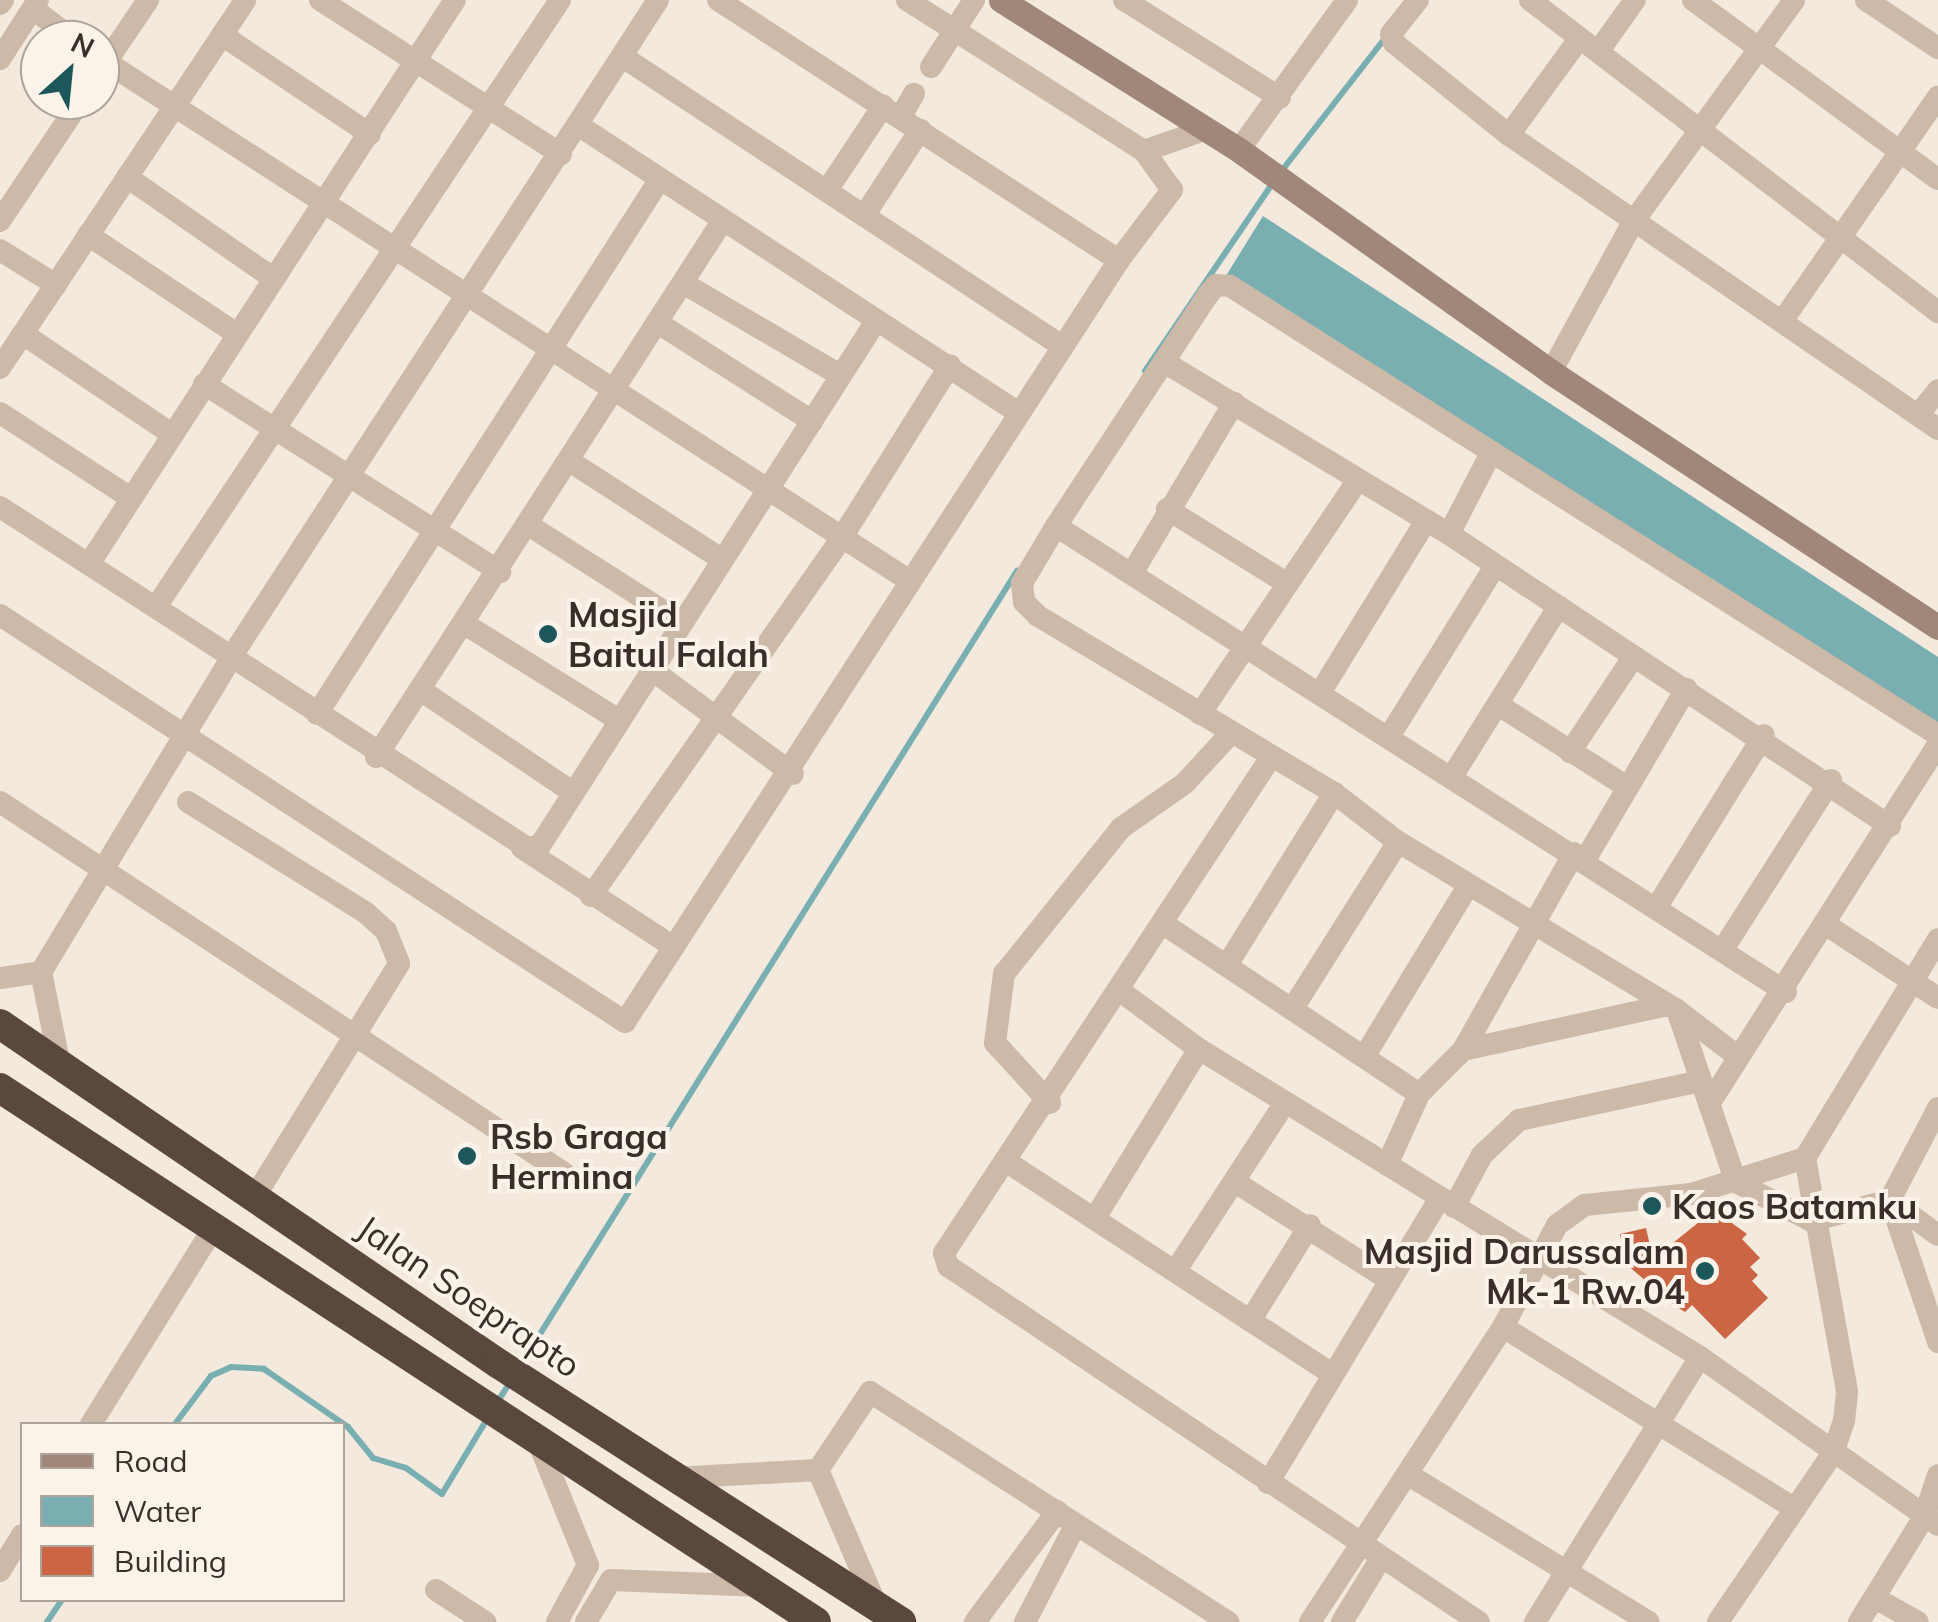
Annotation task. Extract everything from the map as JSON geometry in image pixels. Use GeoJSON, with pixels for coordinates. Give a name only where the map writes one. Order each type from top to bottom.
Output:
{"type":"FeatureCollection","features":[{"type":"Feature","properties":{"kind":"highway","name":"Jalan Soeprapto"},"geometry":{"type":"LineString","coordinates":[[0,1024],[672,1478],[889,1614]]}},
{"type":"Feature","properties":{"kind":"highway"},"geometry":{"type":"LineString","coordinates":[[0,1088],[816,1622]]}},
{"type":"Feature","properties":{"kind":"street"},"geometry":{"type":"LineString","coordinates":[[120,39],[148,0]]}},
{"type":"Feature","properties":{"kind":"street"},"geometry":{"type":"LineString","coordinates":[[0,368],[245,0]]}},
{"type":"Feature","properties":{"kind":"street"},"geometry":{"type":"LineString","coordinates":[[320,0],[488,112],[561,154]]}},
{"type":"Feature","properties":{"kind":"street"},"geometry":{"type":"LineString","coordinates":[[156,607],[271,426],[488,112],[560,0]]}},
{"type":"Feature","properties":{"kind":"street"},"geometry":{"type":"LineString","coordinates":[[59,1061],[41,972],[232,656],[351,479],[658,0]]}},
{"type":"Feature","properties":{"kind":"street"},"geometry":{"type":"LineString","coordinates":[[718,0],[1119,260]]}},
{"type":"Feature","properties":{"kind":"street"},"geometry":{"type":"LineString","coordinates":[[0,615],[618,1021],[629,1019],[793,774],[910,581],[1062,346],[1172,190],[1144,151],[907,0]]}},
{"type":"Feature","properties":{"kind":"street"},"geometry":{"type":"LineString","coordinates":[[931,68],[974,0]]}},
{"type":"Feature","properties":{"kind":"street"},"geometry":{"type":"LineString","coordinates":[[1002,0],[1240,150],[1551,372],[1938,627]]}},
{"type":"Feature","properties":{"kind":"street"},"geometry":{"type":"LineString","coordinates":[[1124,0],[1280,98]]}},
{"type":"Feature","properties":{"kind":"street"},"geometry":{"type":"LineString","coordinates":[[1240,150],[1346,0]]}},
{"type":"Feature","properties":{"kind":"street"},"geometry":{"type":"LineString","coordinates":[[1418,0],[1392,40],[1509,135],[1938,429]]}},
{"type":"Feature","properties":{"kind":"street"},"geometry":{"type":"LineString","coordinates":[[1509,135],[1589,44],[1635,0]]}},
{"type":"Feature","properties":{"kind":"street"},"geometry":{"type":"LineString","coordinates":[[1693,0],[1938,179]]}},
{"type":"Feature","properties":{"kind":"street"},"geometry":{"type":"LineString","coordinates":[[1551,372],[1633,222],[1794,0]]}},
{"type":"Feature","properties":{"kind":"street"},"geometry":{"type":"LineString","coordinates":[[89,564],[370,134],[415,62],[442,4]]}},
{"type":"Feature","properties":{"kind":"street"},"geometry":{"type":"LineString","coordinates":[[1544,4],[1699,131],[1938,312]]}},
{"type":"Feature","properties":{"kind":"street"},"geometry":{"type":"LineString","coordinates":[[1881,4],[1938,48]]}},
{"type":"Feature","properties":{"kind":"street"},"geometry":{"type":"LineString","coordinates":[[0,58],[36,5]]}},
{"type":"Feature","properties":{"kind":"street"},"geometry":{"type":"LineString","coordinates":[[222,35],[370,134]]}},
{"type":"Feature","properties":{"kind":"street"},"geometry":{"type":"LineString","coordinates":[[623,57],[1062,346]]}},
{"type":"Feature","properties":{"kind":"street"},"geometry":{"type":"LineString","coordinates":[[120,73],[177,103],[324,201],[471,291],[552,348],[769,486],[840,539],[910,581]]}},
{"type":"Feature","properties":{"kind":"street"},"geometry":{"type":"LineString","coordinates":[[864,216],[914,94]]}},
{"type":"Feature","properties":{"kind":"street"},"geometry":{"type":"LineString","coordinates":[[1783,320],[1938,97]]}},
{"type":"Feature","properties":{"kind":"street"},"geometry":{"type":"LineString","coordinates":[[828,189],[901,118]]}},
{"type":"Feature","properties":{"kind":"street"},"geometry":{"type":"LineString","coordinates":[[0,221],[68,120]]}},
{"type":"Feature","properties":{"kind":"street"},"geometry":{"type":"LineString","coordinates":[[578,125],[720,223],[950,365],[1019,413]]}},
{"type":"Feature","properties":{"kind":"street"},"geometry":{"type":"LineString","coordinates":[[1144,151],[1207,129]]}},
{"type":"Feature","properties":{"kind":"street"},"geometry":{"type":"LineString","coordinates":[[127,177],[274,278]]}},
{"type":"Feature","properties":{"kind":"street"},"geometry":{"type":"LineString","coordinates":[[317,714],[658,182]]}},
{"type":"Feature","properties":{"kind":"street"},"geometry":{"type":"LineString","coordinates":[[376,757],[530,526],[720,223]]}},
{"type":"Feature","properties":{"kind":"street"},"geometry":{"type":"LineString","coordinates":[[88,235],[237,334]]}},
{"type":"Feature","properties":{"kind":"street"},"geometry":{"type":"LineString","coordinates":[[0,250],[56,286]]}},
{"type":"Feature","properties":{"kind":"street"},"geometry":{"type":"LineString","coordinates":[[683,283],[838,374]]}},
{"type":"Feature","properties":{"kind":"street"},"geometry":{"type":"LineString","coordinates":[[1736,1055],[1673,1007],[1532,928],[1398,842],[1334,793],[1200,714],[1024,602],[1022,584],[1056,526],[1216,284],[1230,286],[1490,455],[1938,735]]}},
{"type":"Feature","properties":{"kind":"street"},"geometry":{"type":"LineString","coordinates":[[522,848],[541,844],[720,558],[876,321]]}},
{"type":"Feature","properties":{"kind":"street"},"geometry":{"type":"LineString","coordinates":[[658,322],[812,420]]}},
{"type":"Feature","properties":{"kind":"street"},"geometry":{"type":"LineString","coordinates":[[23,334],[172,434]]}},
{"type":"Feature","properties":{"kind":"street"},"geometry":{"type":"LineString","coordinates":[[1164,362],[1449,534],[1832,780],[1890,826]]}},
{"type":"Feature","properties":{"kind":"street"},"geometry":{"type":"LineString","coordinates":[[591,896],[840,539],[950,365]]}},
{"type":"Feature","properties":{"kind":"street"},"geometry":{"type":"LineString","coordinates":[[204,384],[500,572]]}},
{"type":"Feature","properties":{"kind":"street"},"geometry":{"type":"LineString","coordinates":[[1918,415],[1938,390]]}},
{"type":"Feature","properties":{"kind":"street"},"geometry":{"type":"LineString","coordinates":[[1134,570],[1167,509],[1234,403]]}},
{"type":"Feature","properties":{"kind":"street"},"geometry":{"type":"LineString","coordinates":[[0,413],[131,498]]}},
{"type":"Feature","properties":{"kind":"street"},"geometry":{"type":"LineString","coordinates":[[1449,534],[1490,455]]}},
{"type":"Feature","properties":{"kind":"street"},"geometry":{"type":"LineString","coordinates":[[571,462],[720,558]]}},
{"type":"Feature","properties":{"kind":"street"},"geometry":{"type":"LineString","coordinates":[[1200,714],[1358,480]]}},
{"type":"Feature","properties":{"kind":"street"},"geometry":{"type":"LineString","coordinates":[[0,507],[232,656],[376,757],[674,947]]}},
{"type":"Feature","properties":{"kind":"street"},"geometry":{"type":"LineString","coordinates":[[1167,509],[1288,584]]}},
{"type":"Feature","properties":{"kind":"street"},"geometry":{"type":"LineString","coordinates":[[1320,692],[1426,521]]}},
{"type":"Feature","properties":{"kind":"street"},"geometry":{"type":"LineString","coordinates":[[530,526],[682,623]]}},
{"type":"Feature","properties":{"kind":"street"},"geometry":{"type":"LineString","coordinates":[[1056,526],[1134,570],[1243,649],[1390,735],[1725,946],[1786,992]]}},
{"type":"Feature","properties":{"kind":"street"},"geometry":{"type":"LineString","coordinates":[[1390,735],[1495,566]]}},
{"type":"Feature","properties":{"kind":"street"},"geometry":{"type":"LineString","coordinates":[[1453,774],[1500,706],[1559,606]]}},
{"type":"Feature","properties":{"kind":"street"},"geometry":{"type":"LineString","coordinates":[[463,623],[617,720]]}},
{"type":"Feature","properties":{"kind":"street"},"geometry":{"type":"LineString","coordinates":[[1570,752],[1634,656]]}},
{"type":"Feature","properties":{"kind":"street"},"geometry":{"type":"LineString","coordinates":[[652,670],[793,774]]}},
{"type":"Feature","properties":{"kind":"street"},"geometry":{"type":"LineString","coordinates":[[1387,1165],[1419,1094],[1463,1050],[1532,928],[1628,786],[1686,689]]}},
{"type":"Feature","properties":{"kind":"street"},"geometry":{"type":"LineString","coordinates":[[422,691],[571,791]]}},
{"type":"Feature","properties":{"kind":"street"},"geometry":{"type":"LineString","coordinates":[[1500,706],[1628,786]]}},
{"type":"Feature","properties":{"kind":"street"},"geometry":{"type":"LineString","coordinates":[[1050,1104],[995,1043],[1004,974],[1122,828],[1185,783],[1231,732]]}},
{"type":"Feature","properties":{"kind":"street"},"geometry":{"type":"LineString","coordinates":[[1658,905],[1764,736]]}},
{"type":"Feature","properties":{"kind":"street"},"geometry":{"type":"LineString","coordinates":[[1709,1104],[1736,1055],[1786,992],[1828,926],[1938,744]]}},
{"type":"Feature","properties":{"kind":"street"},"geometry":{"type":"LineString","coordinates":[[1271,757],[1050,1104],[1010,1164],[945,1246],[948,1266],[1478,1622]]}},
{"type":"Feature","properties":{"kind":"street"},"geometry":{"type":"LineString","coordinates":[[1725,946],[1832,780]]}},
{"type":"Feature","properties":{"kind":"street"},"geometry":{"type":"LineString","coordinates":[[1227,965],[1334,793]]}},
{"type":"Feature","properties":{"kind":"street"},"geometry":{"type":"LineString","coordinates":[[0,802],[564,1172]]}},
{"type":"Feature","properties":{"kind":"street"},"geometry":{"type":"LineString","coordinates":[[188,802],[386,931],[399,964],[255,1196]]}},
{"type":"Feature","properties":{"kind":"street"},"geometry":{"type":"LineString","coordinates":[[1294,1008],[1398,842]]}},
{"type":"Feature","properties":{"kind":"street"},"geometry":{"type":"LineString","coordinates":[[1364,1056],[1468,886]]}},
{"type":"Feature","properties":{"kind":"street"},"geometry":{"type":"LineString","coordinates":[[1165,925],[1419,1094]]}},
{"type":"Feature","properties":{"kind":"street"},"geometry":{"type":"LineString","coordinates":[[1828,926],[1938,998]]}},
{"type":"Feature","properties":{"kind":"street"},"geometry":{"type":"LineString","coordinates":[[1718,1622],[1834,1451],[1847,1391],[1812,1221],[1805,1158],[1938,939]]}},
{"type":"Feature","properties":{"kind":"street"},"geometry":{"type":"LineString","coordinates":[[0,978],[41,972]]}},
{"type":"Feature","properties":{"kind":"street"},"geometry":{"type":"LineString","coordinates":[[1123,992],[1199,1049],[1700,1357],[1931,1521]]}},
{"type":"Feature","properties":{"kind":"street"},"geometry":{"type":"LineString","coordinates":[[1463,1050],[1673,1007]]}},
{"type":"Feature","properties":{"kind":"street"},"geometry":{"type":"LineString","coordinates":[[1673,1007],[1736,1182],[1812,1221],[1890,1200],[1936,1115]]}},
{"type":"Feature","properties":{"kind":"street"},"geometry":{"type":"LineString","coordinates":[[1095,1218],[1199,1049]]}},
{"type":"Feature","properties":{"kind":"street"},"geometry":{"type":"LineString","coordinates":[[1268,1482],[1388,1279],[1482,1155],[1519,1120],[1697,1082]]}},
{"type":"Feature","properties":{"kind":"street"},"geometry":{"type":"LineString","coordinates":[[1176,1270],[1285,1102]]}},
{"type":"Feature","properties":{"kind":"street"},"geometry":{"type":"LineString","coordinates":[[1310,1622],[1358,1542],[1409,1476],[1503,1327],[1536,1255],[1557,1225],[1586,1205],[1736,1182],[1805,1158]]}},
{"type":"Feature","properties":{"kind":"street"},"geometry":{"type":"LineString","coordinates":[[1010,1164],[1332,1374]]}},
{"type":"Feature","properties":{"kind":"street"},"geometry":{"type":"LineString","coordinates":[[1235,1182],[1310,1225],[1388,1279]]}},
{"type":"Feature","properties":{"kind":"street"},"geometry":{"type":"LineString","coordinates":[[1890,1200],[1938,1235]]}},
{"type":"Feature","properties":{"kind":"street"},"geometry":{"type":"LineString","coordinates":[[1890,1200],[1938,1342]]}},
{"type":"Feature","properties":{"kind":"street"},"geometry":{"type":"LineString","coordinates":[[1250,1321],[1310,1225]]}},
{"type":"Feature","properties":{"kind":"street"},"geometry":{"type":"LineString","coordinates":[[92,1422],[214,1227]]}},
{"type":"Feature","properties":{"kind":"street"},"geometry":{"type":"LineString","coordinates":[[1503,1327],[1660,1430],[1795,1509]]}},
{"type":"Feature","properties":{"kind":"street"},"geometry":{"type":"LineString","coordinates":[[1535,1622],[1562,1574],[1660,1430],[1700,1357]]}},
{"type":"Feature","properties":{"kind":"street"},"geometry":{"type":"LineString","coordinates":[[818,1470],[870,1392],[1228,1622]]}},
{"type":"Feature","properties":{"kind":"street"},"geometry":{"type":"LineString","coordinates":[[539,1444],[588,1564],[611,1580],[762,1586]]}},
{"type":"Feature","properties":{"kind":"street"},"geometry":{"type":"LineString","coordinates":[[672,1478],[818,1470]]}},
{"type":"Feature","properties":{"kind":"street"},"geometry":{"type":"LineString","coordinates":[[818,1470],[889,1614]]}},
{"type":"Feature","properties":{"kind":"street"},"geometry":{"type":"LineString","coordinates":[[1859,1622],[1931,1521],[1938,1475]]}},
{"type":"Feature","properties":{"kind":"street"},"geometry":{"type":"LineString","coordinates":[[1409,1476],[1562,1574],[1649,1622]]}},
{"type":"Feature","properties":{"kind":"street"},"geometry":{"type":"LineString","coordinates":[[975,1622],[1066,1518]]}},
{"type":"Feature","properties":{"kind":"street"},"geometry":{"type":"LineString","coordinates":[[1025,1622],[1066,1518]]}},
{"type":"Feature","properties":{"kind":"street"},"geometry":{"type":"LineString","coordinates":[[0,1571],[20,1537]]}},
{"type":"Feature","properties":{"kind":"street"},"geometry":{"type":"LineString","coordinates":[[1342,1622],[1381,1558]]}},
{"type":"Feature","properties":{"kind":"street"},"geometry":{"type":"LineString","coordinates":[[557,1622],[588,1564]]}},
{"type":"Feature","properties":{"kind":"street"},"geometry":{"type":"LineString","coordinates":[[586,1622],[611,1580]]}},
{"type":"Feature","properties":{"kind":"street"},"geometry":{"type":"LineString","coordinates":[[436,1590],[486,1622]]}},
{"type":"Feature","properties":{"kind":"street"},"geometry":{"type":"LineString","coordinates":[[1875,1598],[1918,1622]]}},
{"type":"Feature","properties":{"kind":"water"},"geometry":{"type":"Polygon","coordinates":[[[1263,216],[1938,657],[1938,727],[1224,279],[1263,216]]]}},
{"type":"Feature","properties":{"kind":"building","name":"Masjid Darussalam Mk-1 Rw.04"},"geometry":{"type":"Polygon","coordinates":[[[1714,1210],[1747,1234],[1742,1239],[1760,1258],[1750,1267],[1758,1275],[1752,1281],[1768,1298],[1725,1339],[1692,1305],[1685,1312],[1626,1264],[1620,1234],[1646,1228],[1653,1259],[1714,1210]]]}},
{"type":"Feature","properties":{"kind":"waterway"},"geometry":{"type":"LineString","coordinates":[[1280,173],[1386,37]]}},
{"type":"Feature","properties":{"kind":"waterway"},"geometry":{"type":"LineString","coordinates":[[1145,371],[1273,183]]}},
{"type":"Feature","properties":{"kind":"waterway"},"geometry":{"type":"LineString","coordinates":[[520,1366],[1017,571]]}},
{"type":"Feature","properties":{"kind":"waterway"},"geometry":{"type":"LineString","coordinates":[[176,1422],[211,1376],[231,1367],[264,1369],[341,1422]]}},
{"type":"Feature","properties":{"kind":"waterway"},"geometry":{"type":"LineString","coordinates":[[496,1404],[511,1381]]}},
{"type":"Feature","properties":{"kind":"waterway"},"geometry":{"type":"LineString","coordinates":[[345,1425],[373,1458],[406,1468],[442,1494],[487,1419]]}},
{"type":"Feature","properties":{"kind":"waterway"},"geometry":{"type":"LineString","coordinates":[[47,1622],[61,1602]]}},
{"type":"Feature","properties":{"kind":"place","name":"Masjid Baitul Falah"},"geometry":{"type":"Point","coordinates":[548,634]}},
{"type":"Feature","properties":{"kind":"place","name":"Rsb Graga Hermina"},"geometry":{"type":"Point","coordinates":[467,1156]}},
{"type":"Feature","properties":{"kind":"place","name":"Kaos Batamku"},"geometry":{"type":"Point","coordinates":[1652,1206]}},
{"type":"Feature","properties":{"kind":"place","name":"Masjid Darussalam Mk-1 Rw.04"},"geometry":{"type":"Point","coordinates":[1705,1271]}}]}
